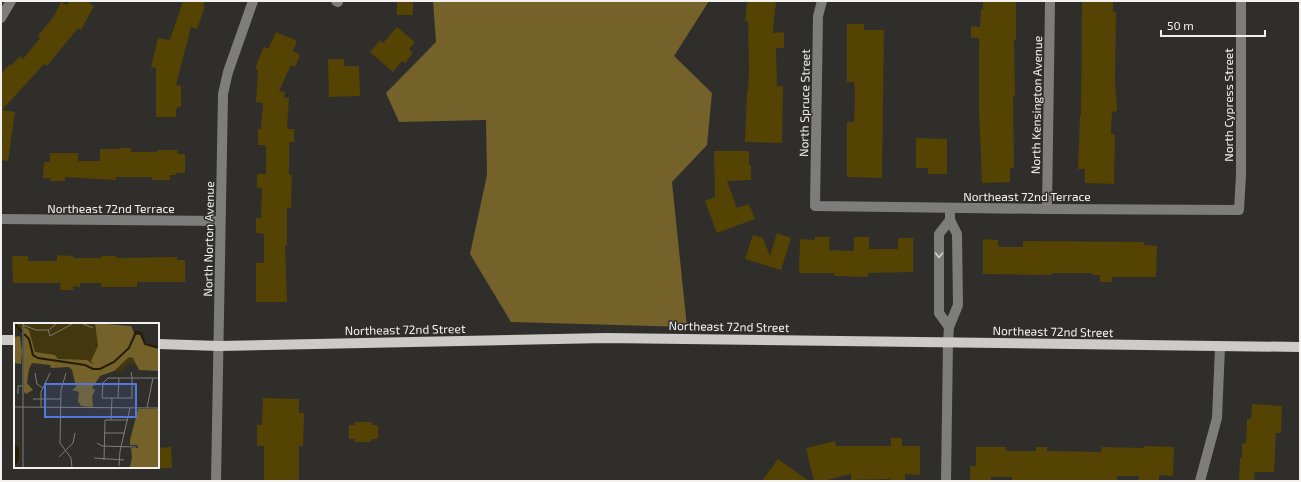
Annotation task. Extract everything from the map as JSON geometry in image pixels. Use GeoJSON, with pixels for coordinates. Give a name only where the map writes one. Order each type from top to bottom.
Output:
{"type":"FeatureCollection","features":[{"type":"Feature","properties":{"kind":"main road","name":"Northeast 72nd Street"},"geometry":{"type":"LineString","coordinates":[[159,344],[220,346],[606,338],[1300,347]]}},
{"type":"Feature","properties":{"kind":"main road"},"geometry":{"type":"LineString","coordinates":[[1,340],[14,340]]}},
{"type":"Feature","properties":{"kind":"street"},"geometry":{"type":"LineString","coordinates":[[1,18],[11,1]]}},
{"type":"Feature","properties":{"kind":"street","name":"North Norton Avenue"},"geometry":{"type":"LineString","coordinates":[[216,481],[220,346],[220,221],[224,94],[228,72],[253,1]]}},
{"type":"Feature","properties":{"kind":"street","name":"North Spruce Street"},"geometry":{"type":"LineString","coordinates":[[815,206],[818,16],[822,1]]}},
{"type":"Feature","properties":{"kind":"street","name":"North Kensington Avenue"},"geometry":{"type":"LineString","coordinates":[[1047,209],[1050,1]]}},
{"type":"Feature","properties":{"kind":"street","name":"North Cypress Street"},"geometry":{"type":"LineString","coordinates":[[1239,210],[1241,167],[1241,1]]}},
{"type":"Feature","properties":{"kind":"street","name":"Northeast 72nd Terrace"},"geometry":{"type":"LineString","coordinates":[[815,206],[1239,210]]}},
{"type":"Feature","properties":{"kind":"street"},"geometry":{"type":"LineString","coordinates":[[946,481],[949,327],[958,305],[957,234],[950,220],[950,208]]}},
{"type":"Feature","properties":{"kind":"street","name":"Northeast 72nd Terrace"},"geometry":{"type":"LineString","coordinates":[[1,219],[220,221]]}},
{"type":"Feature","properties":{"kind":"street"},"geometry":{"type":"LineString","coordinates":[[949,327],[939,313],[939,234],[950,220]]}},
{"type":"Feature","properties":{"kind":"street"},"geometry":{"type":"LineString","coordinates":[[1200,481],[1217,418],[1220,347]]}},
{"type":"Feature","properties":{"kind":"shaded area"},"geometry":{"type":"Polygon","coordinates":[[[433,1],[709,1],[674,56],[712,93],[707,145],[672,182],[687,327],[511,322],[470,254],[487,175],[486,120],[399,122],[386,93],[436,42],[433,1]]]}},
{"type":"Feature","properties":{"kind":"building"},"geometry":{"type":"Polygon","coordinates":[[[70,1],[86,1],[94,6],[81,30],[78,28],[47,66],[44,64],[2,110],[15,112],[8,161],[1,160],[1,74],[20,56],[23,59],[40,38],[38,36],[54,16],[61,2],[67,5],[70,1]]]}},
{"type":"Feature","properties":{"kind":"building"},"geometry":{"type":"Polygon","coordinates":[[[183,1],[205,1],[203,6],[205,7],[197,29],[191,27],[176,85],[181,86],[181,107],[177,107],[176,109],[176,117],[156,117],[156,68],[151,67],[158,38],[170,40],[183,1]]]}},
{"type":"Feature","properties":{"kind":"building"},"geometry":{"type":"Polygon","coordinates":[[[397,1],[413,1],[413,15],[397,15],[397,1]]]}},
{"type":"Feature","properties":{"kind":"building"},"geometry":{"type":"Polygon","coordinates":[[[747,1],[776,1],[773,33],[784,32],[784,48],[776,48],[777,86],[783,86],[782,143],[745,142],[749,70],[748,21],[745,21],[747,1]]]}},
{"type":"Feature","properties":{"kind":"building"},"geometry":{"type":"Polygon","coordinates":[[[983,1],[1016,1],[1016,40],[1014,40],[1015,96],[1013,96],[1014,168],[1010,168],[1010,182],[982,183],[979,109],[979,38],[971,38],[971,26],[980,27],[983,1]]]}},
{"type":"Feature","properties":{"kind":"building"},"geometry":{"type":"Polygon","coordinates":[[[1082,1],[1113,1],[1113,12],[1116,12],[1115,82],[1117,111],[1112,112],[1111,134],[1115,134],[1114,184],[1085,183],[1085,169],[1078,169],[1081,116],[1082,1]]]}},
{"type":"Feature","properties":{"kind":"building"},"geometry":{"type":"Polygon","coordinates":[[[847,24],[864,24],[864,30],[884,30],[882,178],[847,177],[847,122],[854,122],[855,97],[854,82],[847,82],[847,24]]]}},
{"type":"Feature","properties":{"kind":"building"},"geometry":{"type":"Polygon","coordinates":[[[397,27],[415,42],[409,49],[413,53],[405,63],[402,61],[393,72],[370,52],[380,40],[383,43],[397,27]]]}},
{"type":"Feature","properties":{"kind":"building"},"geometry":{"type":"Polygon","coordinates":[[[276,32],[297,41],[293,51],[300,55],[295,67],[291,65],[279,91],[285,92],[284,98],[289,98],[287,129],[294,129],[294,142],[289,142],[289,175],[292,175],[291,208],[287,208],[287,245],[285,245],[287,302],[256,302],[256,263],[264,263],[264,234],[256,233],[256,218],[261,218],[262,188],[257,188],[257,174],[266,174],[266,145],[258,145],[258,129],[261,129],[263,103],[256,102],[258,70],[255,68],[264,47],[268,49],[276,32]]]}},
{"type":"Feature","properties":{"kind":"building"},"geometry":{"type":"Polygon","coordinates":[[[328,59],[344,59],[344,66],[359,66],[360,96],[329,97],[328,59]]]}},
{"type":"Feature","properties":{"kind":"building"},"geometry":{"type":"Polygon","coordinates":[[[916,138],[947,139],[947,174],[928,174],[928,168],[916,168],[916,138]]]}},
{"type":"Feature","properties":{"kind":"building"},"geometry":{"type":"Polygon","coordinates":[[[131,148],[131,152],[177,150],[177,154],[185,154],[185,173],[170,175],[170,180],[152,180],[152,177],[116,177],[116,180],[65,177],[65,181],[50,181],[50,178],[43,178],[44,162],[50,162],[50,153],[78,153],[78,161],[100,161],[100,149],[131,148]]]}},
{"type":"Feature","properties":{"kind":"building"},"geometry":{"type":"Polygon","coordinates":[[[714,151],[749,151],[751,180],[727,181],[737,208],[749,204],[755,219],[717,233],[705,201],[715,197],[714,151]]]}},
{"type":"Feature","properties":{"kind":"building"},"geometry":{"type":"Polygon","coordinates":[[[777,233],[791,238],[781,270],[745,259],[753,235],[763,238],[770,256],[777,233]]]}},
{"type":"Feature","properties":{"kind":"building"},"geometry":{"type":"Polygon","coordinates":[[[815,237],[830,237],[829,250],[854,251],[854,237],[869,237],[869,249],[898,249],[898,238],[913,238],[913,272],[868,273],[868,277],[834,276],[834,273],[799,273],[800,239],[815,240],[815,237]]]}},
{"type":"Feature","properties":{"kind":"building"},"geometry":{"type":"Polygon","coordinates":[[[983,239],[998,240],[998,247],[1023,247],[1023,241],[1144,242],[1144,245],[1157,246],[1156,277],[1112,277],[1112,282],[1100,282],[1100,275],[1092,275],[1092,273],[1052,273],[1052,275],[983,274],[983,239]]]}},
{"type":"Feature","properties":{"kind":"building"},"geometry":{"type":"Polygon","coordinates":[[[57,255],[73,256],[73,258],[101,258],[101,256],[116,256],[116,258],[177,257],[177,260],[185,260],[185,282],[137,282],[137,287],[101,287],[101,283],[80,283],[80,287],[73,286],[73,290],[60,290],[61,283],[13,283],[12,256],[28,256],[28,261],[57,261],[57,255]]]}},
{"type":"Feature","properties":{"kind":"building"},"geometry":{"type":"Polygon","coordinates":[[[263,398],[299,399],[299,413],[304,413],[303,446],[299,446],[299,481],[264,481],[264,446],[257,446],[257,425],[262,425],[263,398]]]}},
{"type":"Feature","properties":{"kind":"building"},"geometry":{"type":"Polygon","coordinates":[[[1252,404],[1282,406],[1281,433],[1276,433],[1274,472],[1255,472],[1254,481],[1239,481],[1242,443],[1246,444],[1247,419],[1251,419],[1252,404]]]}},
{"type":"Feature","properties":{"kind":"building"},"geometry":{"type":"Polygon","coordinates":[[[355,422],[372,422],[372,425],[378,425],[378,439],[371,439],[371,442],[355,442],[355,439],[349,439],[349,425],[355,425],[355,422]]]}},
{"type":"Feature","properties":{"kind":"building"},"geometry":{"type":"Polygon","coordinates":[[[891,438],[902,438],[902,446],[920,446],[920,475],[905,474],[905,481],[890,481],[890,479],[851,480],[851,474],[823,481],[814,481],[806,448],[835,441],[836,446],[891,446],[891,438]]]}},
{"type":"Feature","properties":{"kind":"building"},"geometry":{"type":"Polygon","coordinates":[[[1144,446],[1174,447],[1173,476],[1159,475],[1159,481],[1138,481],[1139,476],[1117,476],[1117,481],[1012,481],[1012,477],[991,477],[991,481],[970,481],[970,466],[976,466],[976,447],[1006,447],[1006,451],[1036,451],[1036,447],[1047,447],[1047,451],[1101,452],[1102,447],[1144,448],[1144,446]]]}},
{"type":"Feature","properties":{"kind":"building"},"geometry":{"type":"Polygon","coordinates":[[[171,447],[172,468],[159,468],[159,448],[171,447]]]}},
{"type":"Feature","properties":{"kind":"building"},"geometry":{"type":"Polygon","coordinates":[[[778,459],[809,481],[762,481],[778,459]]]}}]}
